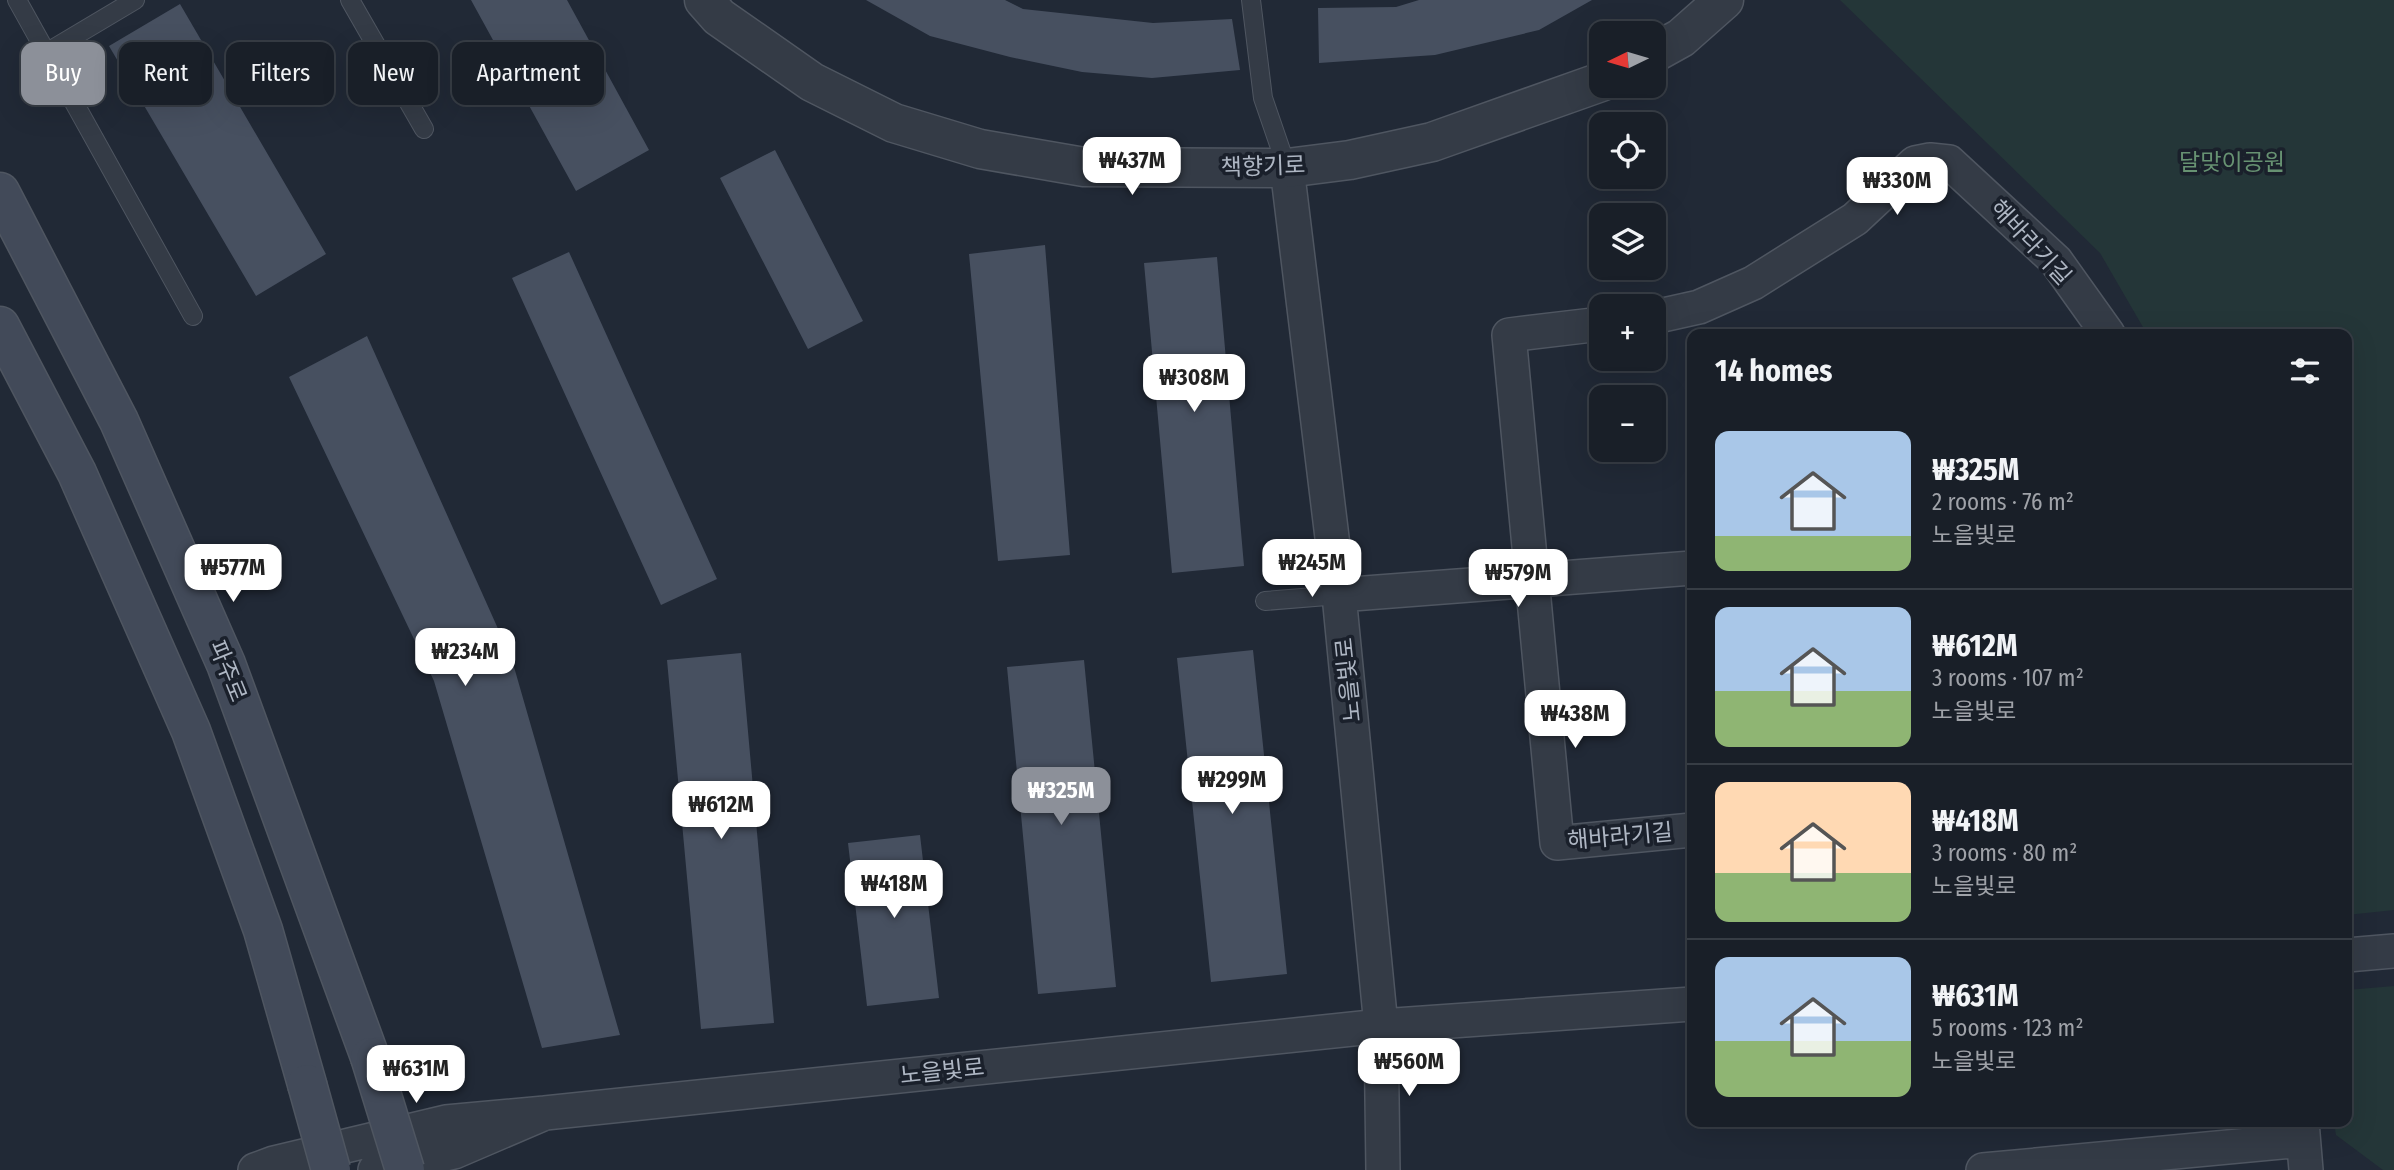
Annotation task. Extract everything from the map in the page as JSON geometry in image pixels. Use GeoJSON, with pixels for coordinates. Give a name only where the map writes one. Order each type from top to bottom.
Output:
{"type":"FeatureCollection","features":[{"type":"Feature","properties":{"kind":"main road","name":"파주로"},"geometry":{"type":"LineString","coordinates":[[0,192],[119,421],[226,664],[370,1058],[405,1170]]}},
{"type":"Feature","properties":{"kind":"main road"},"geometry":{"type":"LineString","coordinates":[[0,326],[77,473],[191,732],[263,930],[331,1170]]}},
{"type":"Feature","properties":{"kind":"street","name":"책향기로"},"geometry":{"type":"LineString","coordinates":[[704,0],[719,16],[812,82],[894,123],[980,149],[1084,167],[1287,168],[1350,160],[1433,142],[1589,86]]}},
{"type":"Feature","properties":{"kind":"street"},"geometry":{"type":"LineString","coordinates":[[1666,46],[1681,38],[1724,0]]}},
{"type":"Feature","properties":{"kind":"street","name":"해바라기길"},"geometry":{"type":"LineString","coordinates":[[1666,314],[1699,307],[1753,283],[1856,219],[1915,163],[1930,160],[1949,162],[2056,261],[2104,329]]}},
{"type":"Feature","properties":{"kind":"street","name":"노을빛로"},"geometry":{"type":"LineString","coordinates":[[1287,168],[1339,596],[1381,1026]]}},
{"type":"Feature","properties":{"kind":"street","name":"해바라기길"},"geometry":{"type":"LineString","coordinates":[[1589,325],[1509,335],[1557,843],[1687,830]]}},
{"type":"Feature","properties":{"kind":"street"},"geometry":{"type":"LineString","coordinates":[[1339,596],[1687,568]]}},
{"type":"Feature","properties":{"kind":"street"},"geometry":{"type":"LineString","coordinates":[[2352,955],[2394,951]]}},
{"type":"Feature","properties":{"kind":"street","name":"노을빛로"},"geometry":{"type":"LineString","coordinates":[[255,1170],[274,1163],[446,1122],[1381,1026],[1687,1004]]}},
{"type":"Feature","properties":{"kind":"street"},"geometry":{"type":"LineString","coordinates":[[1381,1026],[1382,1170]]}},
{"type":"Feature","properties":{"kind":"street","name":"노을빛로"},"geometry":{"type":"LineString","coordinates":[[374,1170],[453,1152],[545,1113]]}},
{"type":"Feature","properties":{"kind":"street"},"geometry":{"type":"LineString","coordinates":[[1983,1170],[2094,1164],[2304,1144],[2328,1170]]}},
{"type":"Feature","properties":{"kind":"lane"},"geometry":{"type":"LineString","coordinates":[[16,0],[40,42]]}},
{"type":"Feature","properties":{"kind":"lane"},"geometry":{"type":"LineString","coordinates":[[64,42],[135,0]]}},
{"type":"Feature","properties":{"kind":"lane"},"geometry":{"type":"LineString","coordinates":[[350,0],[424,129]]}},
{"type":"Feature","properties":{"kind":"lane"},"geometry":{"type":"LineString","coordinates":[[1251,0],[1263,98],[1287,168]]}},
{"type":"Feature","properties":{"kind":"lane"},"geometry":{"type":"LineString","coordinates":[[75,105],[193,316]]}},
{"type":"Feature","properties":{"kind":"lane"},"geometry":{"type":"LineString","coordinates":[[1265,601],[1339,596]]}},
{"type":"Feature","properties":{"kind":"green space","name":"달맞이공원"},"geometry":{"type":"Polygon","coordinates":[[[1840,0],[2394,0],[2394,910],[2352,914],[2352,329],[2144,329],[2100,253],[1840,0]]]}},
{"type":"Feature","properties":{"kind":"green space"},"geometry":{"type":"Polygon","coordinates":[[[2394,986],[2394,1170],[2383,1170],[2336,1135],[2335,1127],[2352,1127],[2352,990],[2394,986]]]}},
{"type":"Feature","properties":{"kind":"building"},"geometry":{"type":"Polygon","coordinates":[[[471,0],[567,0],[590,42],[494,42],[471,0]]]}},
{"type":"Feature","properties":{"kind":"building"},"geometry":{"type":"Polygon","coordinates":[[[866,0],[1005,0],[1023,9],[1153,23],[1232,19],[1240,70],[1152,78],[1082,72],[930,36],[866,0]]]}},
{"type":"Feature","properties":{"kind":"building"},"geometry":{"type":"Polygon","coordinates":[[[1419,0],[1592,0],[1539,30],[1435,55],[1319,63],[1318,8],[1396,7],[1419,0]]]}},
{"type":"Feature","properties":{"kind":"building"},"geometry":{"type":"Polygon","coordinates":[[[180,4],[202,42],[119,42],[119,63],[109,46],[180,4]]]}},
{"type":"Feature","properties":{"kind":"building"},"geometry":{"type":"Polygon","coordinates":[[[212,59],[226,83],[226,105],[239,105],[326,254],[256,296],[144,105],[212,105],[212,59]]]}},
{"type":"Feature","properties":{"kind":"building"},"geometry":{"type":"Polygon","coordinates":[[[604,68],[649,150],[576,191],[529,105],[604,105],[604,68]]]}},
{"type":"Feature","properties":{"kind":"building"},"geometry":{"type":"Polygon","coordinates":[[[775,150],[863,321],[808,349],[720,178],[775,150]]]}},
{"type":"Feature","properties":{"kind":"building"},"geometry":{"type":"Polygon","coordinates":[[[1045,245],[1070,555],[998,561],[969,254],[1045,245]]]}},
{"type":"Feature","properties":{"kind":"building"},"geometry":{"type":"Polygon","coordinates":[[[569,252],[717,579],[661,605],[512,278],[569,252]]]}},
{"type":"Feature","properties":{"kind":"building"},"geometry":{"type":"Polygon","coordinates":[[[1217,257],[1244,566],[1172,573],[1144,263],[1217,257]]]}},
{"type":"Feature","properties":{"kind":"building"},"geometry":{"type":"Polygon","coordinates":[[[367,336],[512,660],[620,1035],[542,1048],[434,681],[289,377],[367,336]]]}},
{"type":"Feature","properties":{"kind":"building"},"geometry":{"type":"Polygon","coordinates":[[[1253,650],[1287,974],[1211,982],[1177,658],[1253,650]]]}},
{"type":"Feature","properties":{"kind":"building"},"geometry":{"type":"Polygon","coordinates":[[[741,653],[774,1023],[701,1029],[667,660],[741,653]]]}},
{"type":"Feature","properties":{"kind":"building"},"geometry":{"type":"Polygon","coordinates":[[[1084,660],[1116,987],[1038,994],[1007,667],[1084,660]]]}},
{"type":"Feature","properties":{"kind":"building"},"geometry":{"type":"Polygon","coordinates":[[[920,835],[939,998],[867,1006],[848,843],[920,835]]]}}]}
